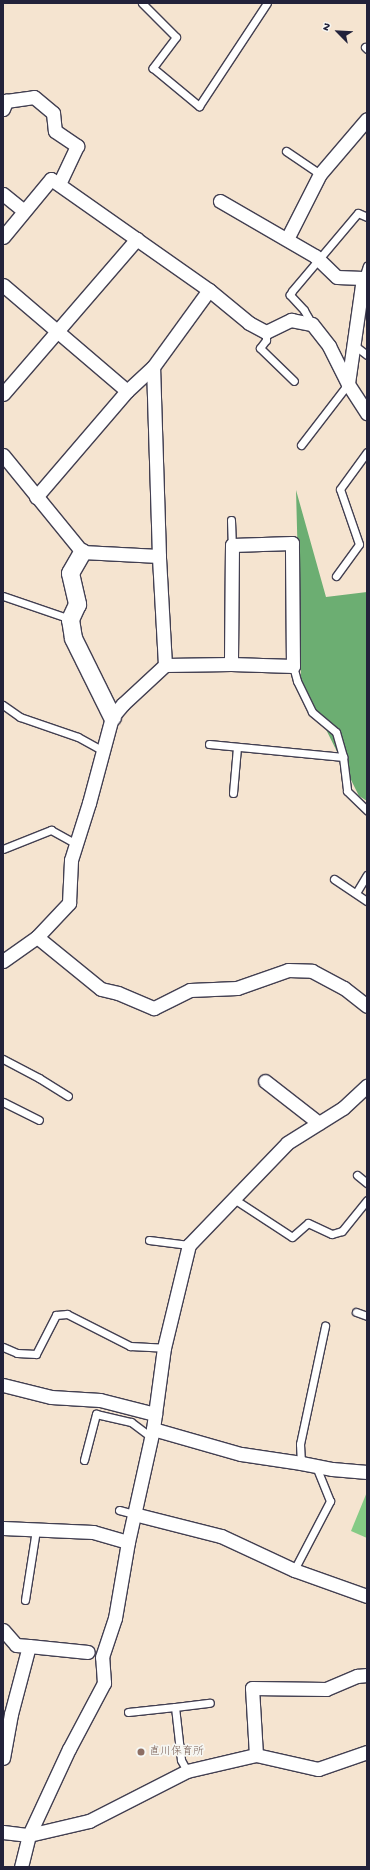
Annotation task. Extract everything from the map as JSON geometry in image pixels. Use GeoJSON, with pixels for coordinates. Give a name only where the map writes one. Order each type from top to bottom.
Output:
{"type":"FeatureCollection","features":[{"type":"Feature","properties":{"kind":"street"},"geometry":{"type":"LineString","coordinates":[[3,109],[6,102],[34,97],[52,113],[55,131],[77,146],[59,184]]}},
{"type":"Feature","properties":{"kind":"street"},"geometry":{"type":"LineString","coordinates":[[287,239],[320,174],[367,119]]}},
{"type":"Feature","properties":{"kind":"street"},"geometry":{"type":"LineString","coordinates":[[3,237],[51,179],[209,290],[249,323],[266,332],[291,320],[312,324],[329,346],[348,384],[367,412]]}},
{"type":"Feature","properties":{"kind":"street"},"geometry":{"type":"LineString","coordinates":[[3,194],[24,211]]}},
{"type":"Feature","properties":{"kind":"street"},"geometry":{"type":"LineString","coordinates":[[220,201],[287,239],[319,260],[337,277],[365,272],[348,384]]}},
{"type":"Feature","properties":{"kind":"street"},"geometry":{"type":"LineString","coordinates":[[3,394],[137,239]]}},
{"type":"Feature","properties":{"kind":"street"},"geometry":{"type":"LineString","coordinates":[[3,285],[127,391]]}},
{"type":"Feature","properties":{"kind":"street"},"geometry":{"type":"LineString","coordinates":[[36,497],[127,391],[153,367],[209,290]]}},
{"type":"Feature","properties":{"kind":"street"},"geometry":{"type":"LineString","coordinates":[[153,367],[159,556],[165,665]]}},
{"type":"Feature","properties":{"kind":"street"},"geometry":{"type":"LineString","coordinates":[[3,455],[82,552],[159,556]]}},
{"type":"Feature","properties":{"kind":"street"},"geometry":{"type":"LineString","coordinates":[[3,961],[37,937],[69,903],[71,860],[112,717],[123,704],[165,665],[231,664],[293,666],[292,543],[232,545],[231,664]]}},
{"type":"Feature","properties":{"kind":"street"},"geometry":{"type":"LineString","coordinates":[[82,552],[70,573],[76,604],[70,619],[73,638],[112,717]]}},
{"type":"Feature","properties":{"kind":"street"},"geometry":{"type":"LineString","coordinates":[[37,937],[101,989],[118,993],[154,1008],[190,990],[237,988],[288,970],[312,971],[344,988],[367,1006]]}},
{"type":"Feature","properties":{"kind":"street"},"geometry":{"type":"LineString","coordinates":[[265,1081],[319,1123]]}},
{"type":"Feature","properties":{"kind":"street"},"geometry":{"type":"LineString","coordinates":[[21,1867],[29,1835],[69,1749],[104,1683],[102,1657],[115,1618],[128,1542],[152,1433],[164,1348],[189,1246],[287,1143],[343,1108],[367,1086]]}},
{"type":"Feature","properties":{"kind":"street"},"geometry":{"type":"LineString","coordinates":[[3,1385],[51,1397],[100,1400],[155,1414]]}},
{"type":"Feature","properties":{"kind":"street"},"geometry":{"type":"LineString","coordinates":[[152,1433],[241,1454],[301,1463],[316,1467],[367,1472]]}},
{"type":"Feature","properties":{"kind":"street"},"geometry":{"type":"LineString","coordinates":[[134,1514],[221,1536],[294,1570],[367,1596]]}},
{"type":"Feature","properties":{"kind":"street"},"geometry":{"type":"LineString","coordinates":[[3,1528],[93,1532],[128,1542]]}},
{"type":"Feature","properties":{"kind":"street"},"geometry":{"type":"LineString","coordinates":[[3,1630],[16,1645],[88,1652]]}},
{"type":"Feature","properties":{"kind":"street"},"geometry":{"type":"LineString","coordinates":[[3,1758],[7,1712],[30,1646]]}},
{"type":"Feature","properties":{"kind":"street"},"geometry":{"type":"LineString","coordinates":[[256,1754],[252,1688],[326,1689],[357,1676],[367,1675]]}},
{"type":"Feature","properties":{"kind":"street"},"geometry":{"type":"LineString","coordinates":[[3,1832],[29,1835],[89,1821],[187,1771],[256,1754],[318,1770],[367,1752]]}},
{"type":"Feature","properties":{"kind":"lane"},"geometry":{"type":"LineString","coordinates":[[142,3],[176,37],[153,68],[199,106],[267,3]]}},
{"type":"Feature","properties":{"kind":"lane"},"geometry":{"type":"LineString","coordinates":[[286,151],[320,174]]}},
{"type":"Feature","properties":{"kind":"lane"},"geometry":{"type":"LineString","coordinates":[[312,324],[304,310],[290,295],[358,213],[367,218]]}},
{"type":"Feature","properties":{"kind":"lane"},"geometry":{"type":"LineString","coordinates":[[266,332],[266,340],[260,348],[294,381]]}},
{"type":"Feature","properties":{"kind":"lane"},"geometry":{"type":"LineString","coordinates":[[354,345],[367,355]]}},
{"type":"Feature","properties":{"kind":"lane"},"geometry":{"type":"LineString","coordinates":[[301,445],[348,384]]}},
{"type":"Feature","properties":{"kind":"lane"},"geometry":{"type":"LineString","coordinates":[[336,576],[359,544],[340,489],[367,452]]}},
{"type":"Feature","properties":{"kind":"lane"},"geometry":{"type":"LineString","coordinates":[[231,520],[232,545]]}},
{"type":"Feature","properties":{"kind":"lane"},"geometry":{"type":"LineString","coordinates":[[3,596],[70,619]]}},
{"type":"Feature","properties":{"kind":"lane"},"geometry":{"type":"LineString","coordinates":[[293,666],[297,681],[312,712],[336,732],[343,757],[347,791],[367,810]]}},
{"type":"Feature","properties":{"kind":"lane"},"geometry":{"type":"LineString","coordinates":[[3,705],[20,717],[78,737],[103,751]]}},
{"type":"Feature","properties":{"kind":"lane"},"geometry":{"type":"LineString","coordinates":[[209,744],[343,757]]}},
{"type":"Feature","properties":{"kind":"lane"},"geometry":{"type":"LineString","coordinates":[[233,793],[237,747]]}},
{"type":"Feature","properties":{"kind":"lane"},"geometry":{"type":"LineString","coordinates":[[3,849],[51,830],[76,844]]}},
{"type":"Feature","properties":{"kind":"lane"},"geometry":{"type":"LineString","coordinates":[[356,893],[367,874]]}},
{"type":"Feature","properties":{"kind":"lane"},"geometry":{"type":"LineString","coordinates":[[334,879],[367,901]]}},
{"type":"Feature","properties":{"kind":"lane"},"geometry":{"type":"LineString","coordinates":[[3,1059],[39,1078],[68,1096]]}},
{"type":"Feature","properties":{"kind":"lane"},"geometry":{"type":"LineString","coordinates":[[3,1102],[39,1120]]}},
{"type":"Feature","properties":{"kind":"lane"},"geometry":{"type":"LineString","coordinates":[[357,1175],[367,1183]]}},
{"type":"Feature","properties":{"kind":"lane"},"geometry":{"type":"LineString","coordinates":[[234,1199],[292,1237],[308,1223],[332,1234],[342,1231],[367,1200]]}},
{"type":"Feature","properties":{"kind":"lane"},"geometry":{"type":"LineString","coordinates":[[149,1240],[189,1246]]}},
{"type":"Feature","properties":{"kind":"lane"},"geometry":{"type":"LineString","coordinates":[[356,1312],[367,1316]]}},
{"type":"Feature","properties":{"kind":"lane"},"geometry":{"type":"LineString","coordinates":[[3,1347],[17,1353],[36,1354],[56,1315],[67,1314],[130,1346],[164,1348]]}},
{"type":"Feature","properties":{"kind":"lane"},"geometry":{"type":"LineString","coordinates":[[301,1463],[300,1444],[325,1326]]}},
{"type":"Feature","properties":{"kind":"lane"},"geometry":{"type":"LineString","coordinates":[[84,1460],[96,1414],[131,1422],[152,1433]]}},
{"type":"Feature","properties":{"kind":"lane"},"geometry":{"type":"LineString","coordinates":[[294,1570],[330,1501],[316,1467]]}},
{"type":"Feature","properties":{"kind":"lane"},"geometry":{"type":"LineString","coordinates":[[119,1510],[134,1514]]}},
{"type":"Feature","properties":{"kind":"lane"},"geometry":{"type":"LineString","coordinates":[[25,1600],[36,1530]]}},
{"type":"Feature","properties":{"kind":"lane"},"geometry":{"type":"LineString","coordinates":[[128,1712],[210,1703]]}},
{"type":"Feature","properties":{"kind":"lane"},"geometry":{"type":"LineString","coordinates":[[175,1707],[181,1760],[187,1771]]}},
{"type":"Feature","properties":{"kind":"green space"},"geometry":{"type":"Polygon","coordinates":[[[296,490],[326,597],[367,592],[367,801],[359,796],[301,679],[296,490]]]}},
{"type":"Feature","properties":{"kind":"green space"},"geometry":{"type":"Polygon","coordinates":[[[367,1492],[367,1538],[351,1531],[367,1492]]]}},
{"type":"Feature","properties":{"kind":"place","name":"直川保育所"},"geometry":{"type":"Point","coordinates":[141,1752]}}]}
